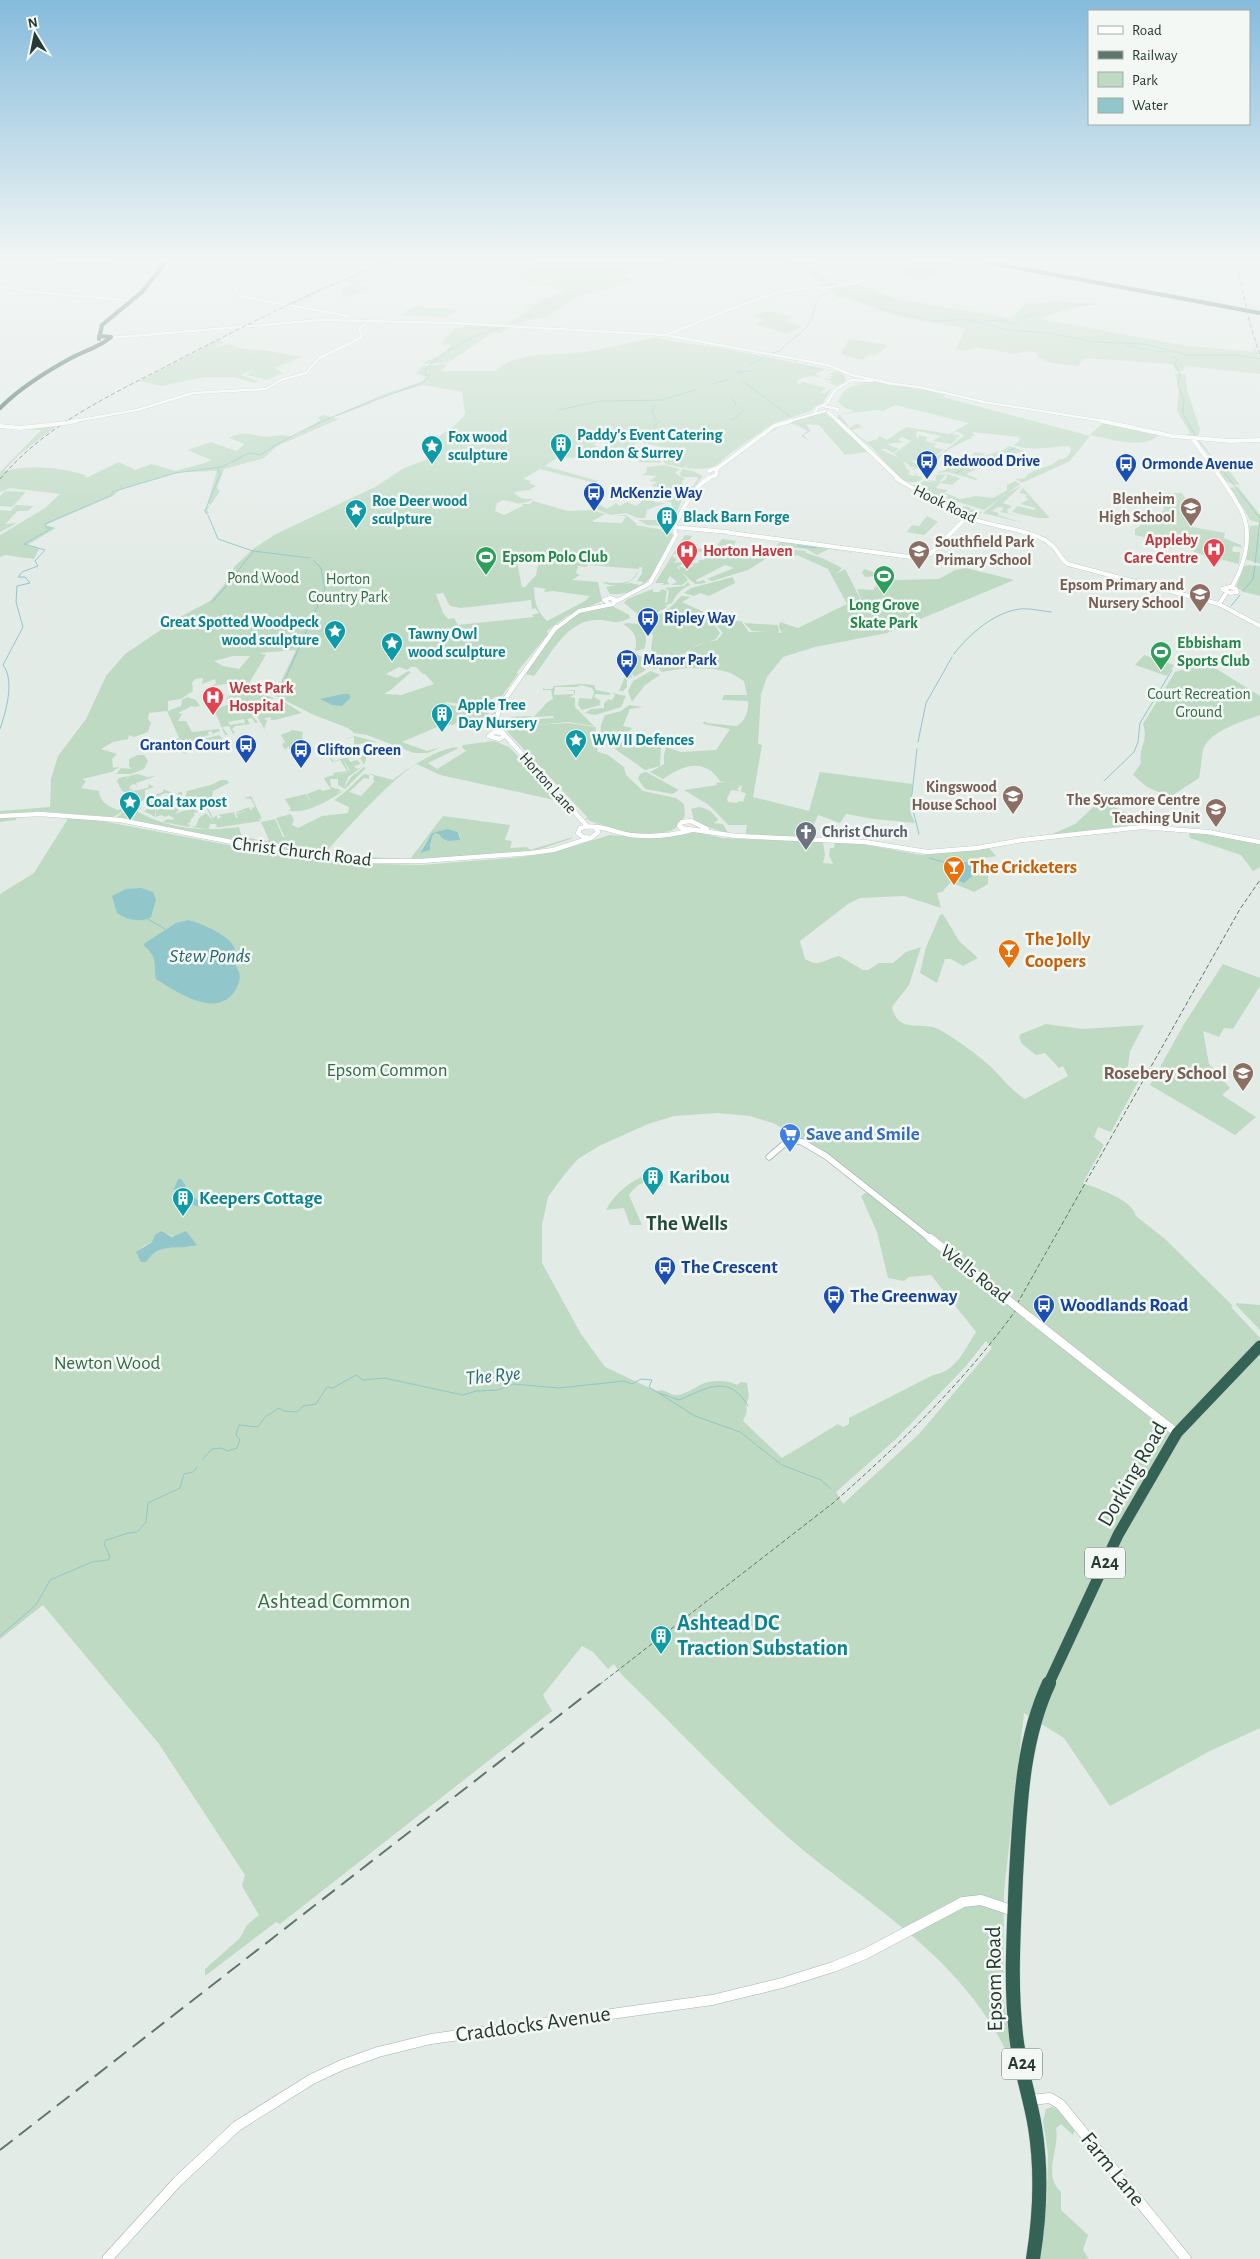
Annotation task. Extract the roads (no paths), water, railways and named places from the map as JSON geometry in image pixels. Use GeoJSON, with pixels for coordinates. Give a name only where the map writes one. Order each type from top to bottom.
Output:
{"type":"FeatureCollection","features":[{"type":"Feature","properties":{"kind":"highway"},"geometry":{"type":"LineString","coordinates":[[0,408],[18,391],[56,367]]}},
{"type":"Feature","properties":{"kind":"highway","name":"Dorking Road"},"geometry":{"type":"LineString","coordinates":[[1041,1697],[1118,1536],[1177,1433],[1260,1346]]}},
{"type":"Feature","properties":{"kind":"highway","name":"Epsom Road"},"geometry":{"type":"LineString","coordinates":[[1033,2259],[1037,2235],[1040,2167],[1030,2100],[1016,2037],[1012,2002],[1011,1956],[1021,1788],[1037,1708],[1041,1697]]}},
{"type":"Feature","properties":{"kind":"main road"},"geometry":{"type":"LineString","coordinates":[[834,367],[857,376]]}},
{"type":"Feature","properties":{"kind":"main road"},"geometry":{"type":"LineString","coordinates":[[833,416],[836,409]]}},
{"type":"Feature","properties":{"kind":"street"},"geometry":{"type":"LineString","coordinates":[[0,426],[20,428],[65,423],[137,410],[197,392],[264,389],[281,380],[306,373],[310,367]]}},
{"type":"Feature","properties":{"kind":"street"},"geometry":{"type":"LineString","coordinates":[[823,367],[842,372],[851,379],[861,382]]}},
{"type":"Feature","properties":{"kind":"street"},"geometry":{"type":"LineString","coordinates":[[489,734],[491,724],[514,684],[556,626],[574,613],[617,601],[638,591],[652,581],[676,534],[674,529],[684,505],[706,477],[705,472],[717,470],[774,426],[818,409],[828,402],[838,387],[857,376],[866,380],[917,386],[984,402],[1193,439],[1260,440]]}},
{"type":"Feature","properties":{"kind":"street"},"geometry":{"type":"LineString","coordinates":[[833,394],[844,386],[866,380]]}},
{"type":"Feature","properties":{"kind":"street"},"geometry":{"type":"LineString","coordinates":[[828,402],[836,409]]}},
{"type":"Feature","properties":{"kind":"street"},"geometry":{"type":"LineString","coordinates":[[818,409],[836,409]]}},
{"type":"Feature","properties":{"kind":"street"},"geometry":{"type":"LineString","coordinates":[[818,409],[826,412],[836,409]]}},
{"type":"Feature","properties":{"kind":"street","name":"Hook Road"},"geometry":{"type":"LineString","coordinates":[[826,412],[833,416],[897,479],[967,517],[1036,536],[1057,548],[1063,560],[1068,564],[1219,604],[1260,626]]}},
{"type":"Feature","properties":{"kind":"street"},"geometry":{"type":"LineString","coordinates":[[1193,439],[1242,512],[1247,523],[1241,566],[1232,587],[1237,592],[1227,592],[1219,604]]}},
{"type":"Feature","properties":{"kind":"street"},"geometry":{"type":"LineString","coordinates":[[706,477],[717,474],[717,470]]}},
{"type":"Feature","properties":{"kind":"street"},"geometry":{"type":"LineString","coordinates":[[674,529],[698,529],[756,536],[897,557],[927,556],[967,517]]}},
{"type":"Feature","properties":{"kind":"street"},"geometry":{"type":"LineString","coordinates":[[678,520],[683,529]]}},
{"type":"Feature","properties":{"kind":"street"},"geometry":{"type":"LineString","coordinates":[[669,549],[683,529]]}},
{"type":"Feature","properties":{"kind":"street"},"geometry":{"type":"LineString","coordinates":[[595,606],[611,598],[638,591]]}},
{"type":"Feature","properties":{"kind":"street"},"geometry":{"type":"LineString","coordinates":[[611,598],[617,601]]}},
{"type":"Feature","properties":{"kind":"street"},"geometry":{"type":"LineString","coordinates":[[603,601],[609,604]]}},
{"type":"Feature","properties":{"kind":"street","name":"Horton Lane"},"geometry":{"type":"LineString","coordinates":[[496,715],[495,726],[587,826]]}},
{"type":"Feature","properties":{"kind":"street"},"geometry":{"type":"LineString","coordinates":[[489,734],[502,732],[504,737],[497,740]]}},
{"type":"Feature","properties":{"kind":"street","name":"Horton Lane"},"geometry":{"type":"LineString","coordinates":[[489,734],[490,738],[516,747]]}},
{"type":"Feature","properties":{"kind":"street","name":"Christ Church Road"},"geometry":{"type":"LineString","coordinates":[[0,816],[62,814],[95,816],[242,845],[350,861],[424,862],[530,854],[561,848],[598,834]]}},
{"type":"Feature","properties":{"kind":"street","name":"Horton Lane"},"geometry":{"type":"LineString","coordinates":[[579,832],[580,820]]}},
{"type":"Feature","properties":{"kind":"street"},"geometry":{"type":"LineString","coordinates":[[664,834],[676,830],[686,820],[727,835]]}},
{"type":"Feature","properties":{"kind":"street"},"geometry":{"type":"LineString","coordinates":[[595,827],[598,834],[664,834],[692,830],[696,826],[694,822]]}},
{"type":"Feature","properties":{"kind":"street"},"geometry":{"type":"LineString","coordinates":[[680,824],[682,829],[727,835],[852,841],[920,852],[978,848],[1022,840],[1142,827],[1208,832],[1260,842]]}},
{"type":"Feature","properties":{"kind":"street"},"geometry":{"type":"LineString","coordinates":[[587,826],[615,833]]}},
{"type":"Feature","properties":{"kind":"street","name":"Christ Church Road"},"geometry":{"type":"LineString","coordinates":[[561,848],[573,842],[579,832],[587,826]]}},
{"type":"Feature","properties":{"kind":"street"},"geometry":{"type":"LineString","coordinates":[[579,832],[590,838]]}},
{"type":"Feature","properties":{"kind":"street","name":"Wells Road"},"geometry":{"type":"LineString","coordinates":[[769,1157],[790,1139],[809,1146],[826,1156],[1177,1433]]}},
{"type":"Feature","properties":{"kind":"street","name":"Craddocks Avenue"},"geometry":{"type":"LineString","coordinates":[[107,2259],[178,2181],[237,2126],[312,2079],[342,2065],[378,2052],[431,2039],[712,2000],[753,1992],[853,1959],[963,1902],[981,1900],[1014,1911]]}},
{"type":"Feature","properties":{"kind":"street","name":"Farm Lane"},"geometry":{"type":"LineString","coordinates":[[1030,2100],[1050,2098],[1060,2104],[1186,2259]]}},
{"type":"Feature","properties":{"kind":"water"},"geometry":{"type":"Polygon","coordinates":[[[349,694],[351,697],[342,706],[332,705],[320,699],[349,694]]]}},
{"type":"Feature","properties":{"kind":"water"},"geometry":{"type":"Polygon","coordinates":[[[447,829],[458,832],[460,840],[448,841],[435,833],[432,837],[430,850],[420,853],[432,833],[447,829]]]}},
{"type":"Feature","properties":{"kind":"water"},"geometry":{"type":"Polygon","coordinates":[[[968,862],[976,864],[978,871],[964,883],[957,880],[955,869],[958,863],[968,862]]]}},
{"type":"Feature","properties":{"kind":"water","name":"Stew Ponds"},"geometry":{"type":"Polygon","coordinates":[[[141,888],[153,892],[156,900],[151,917],[134,920],[117,913],[112,896],[126,889],[141,888]]]}},
{"type":"Feature","properties":{"kind":"water","name":"Stew Ponds"},"geometry":{"type":"Polygon","coordinates":[[[188,920],[216,931],[233,945],[235,951],[233,963],[239,971],[240,977],[237,987],[230,997],[220,1002],[198,1001],[175,991],[156,979],[154,960],[151,953],[144,946],[145,943],[176,923],[188,920]]]}},
{"type":"Feature","properties":{"kind":"water"},"geometry":{"type":"Polygon","coordinates":[[[178,1179],[181,1179],[186,1186],[183,1190],[202,1203],[200,1207],[193,1205],[186,1195],[179,1195],[174,1189],[178,1179]]]}},
{"type":"Feature","properties":{"kind":"water"},"geometry":{"type":"Polygon","coordinates":[[[161,1231],[172,1237],[186,1231],[197,1245],[163,1249],[151,1255],[146,1262],[141,1262],[136,1252],[152,1242],[155,1235],[161,1231]]]}},
{"type":"Feature","properties":{"kind":"waterway"},"geometry":{"type":"LineString","coordinates":[[0,729],[7,705],[9,687],[7,671],[3,665],[23,627],[16,602],[17,586],[30,583],[25,577],[18,577],[22,572],[38,566],[35,561],[45,550],[24,544],[52,528],[46,528],[45,524],[112,495],[112,492],[175,473],[222,467],[249,453],[260,455],[319,423],[424,382],[430,376],[426,375],[425,370],[428,367]]}},
{"type":"Feature","properties":{"kind":"waterway"},"geometry":{"type":"LineString","coordinates":[[1177,367],[1180,374],[1178,385],[1184,401],[1183,414],[1195,435]]}},
{"type":"Feature","properties":{"kind":"waterway"},"geometry":{"type":"LineString","coordinates":[[807,368],[813,368]]}},
{"type":"Feature","properties":{"kind":"waterway"},"geometry":{"type":"LineString","coordinates":[[742,374],[736,372],[751,371]]}},
{"type":"Feature","properties":{"kind":"waterway"},"geometry":{"type":"LineString","coordinates":[[720,382],[729,379]]}},
{"type":"Feature","properties":{"kind":"waterway"},"geometry":{"type":"LineString","coordinates":[[742,381],[791,417]]}},
{"type":"Feature","properties":{"kind":"waterway"},"geometry":{"type":"LineString","coordinates":[[713,384],[719,382]]}},
{"type":"Feature","properties":{"kind":"waterway"},"geometry":{"type":"LineString","coordinates":[[558,410],[600,401],[662,400],[695,390]]}},
{"type":"Feature","properties":{"kind":"waterway"},"geometry":{"type":"LineString","coordinates":[[732,398],[736,405]]}},
{"type":"Feature","properties":{"kind":"waterway"},"geometry":{"type":"LineString","coordinates":[[655,405],[652,411],[656,420]]}},
{"type":"Feature","properties":{"kind":"waterway"},"geometry":{"type":"LineString","coordinates":[[732,420],[744,411]]}},
{"type":"Feature","properties":{"kind":"waterway"},"geometry":{"type":"LineString","coordinates":[[655,430],[654,426],[660,421]]}},
{"type":"Feature","properties":{"kind":"waterway"},"geometry":{"type":"LineString","coordinates":[[1199,441],[1260,518]]}},
{"type":"Feature","properties":{"kind":"waterway"},"geometry":{"type":"LineString","coordinates":[[956,473],[964,468],[984,463],[1015,448]]}},
{"type":"Feature","properties":{"kind":"waterway"},"geometry":{"type":"LineString","coordinates":[[207,514],[205,511],[220,474],[218,469]]}},
{"type":"Feature","properties":{"kind":"waterway"},"geometry":{"type":"LineString","coordinates":[[208,515],[218,539],[254,551]]}},
{"type":"Feature","properties":{"kind":"waterway"},"geometry":{"type":"LineString","coordinates":[[1255,563],[1260,521]]}},
{"type":"Feature","properties":{"kind":"waterway"},"geometry":{"type":"LineString","coordinates":[[798,546],[816,548]]}},
{"type":"Feature","properties":{"kind":"waterway"},"geometry":{"type":"LineString","coordinates":[[212,602],[254,551]]}},
{"type":"Feature","properties":{"kind":"waterway"},"geometry":{"type":"LineString","coordinates":[[254,551],[310,558]]}},
{"type":"Feature","properties":{"kind":"waterway"},"geometry":{"type":"LineString","coordinates":[[279,693],[325,589],[321,568],[313,560]]}},
{"type":"Feature","properties":{"kind":"waterway"},"geometry":{"type":"LineString","coordinates":[[1243,591],[1253,579],[1255,566]]}},
{"type":"Feature","properties":{"kind":"waterway"},"geometry":{"type":"LineString","coordinates":[[1231,606],[1240,595]]}},
{"type":"Feature","properties":{"kind":"waterway"},"geometry":{"type":"LineString","coordinates":[[954,654],[983,625],[1001,614],[1020,609],[1051,612]]}},
{"type":"Feature","properties":{"kind":"waterway"},"geometry":{"type":"LineString","coordinates":[[918,742],[926,703],[952,657]]}},
{"type":"Feature","properties":{"kind":"waterway"},"geometry":{"type":"LineString","coordinates":[[1104,781],[1134,752],[1138,742],[1140,723],[1172,670]]}},
{"type":"Feature","properties":{"kind":"waterway"},"geometry":{"type":"LineString","coordinates":[[917,749],[911,802],[919,834]]}},
{"type":"Feature","properties":{"kind":"waterway"},"geometry":{"type":"LineString","coordinates":[[929,858],[951,864]]}},
{"type":"Feature","properties":{"kind":"waterway"},"geometry":{"type":"LineString","coordinates":[[148,919],[165,929]]}},
{"type":"Feature","properties":{"kind":"waterway","name":"The Rye"},"geometry":{"type":"LineString","coordinates":[[203,1459],[212,1449],[221,1448],[228,1451],[237,1448],[240,1440],[236,1435],[239,1425],[258,1427],[265,1417],[279,1408],[284,1411],[297,1412],[303,1406],[316,1404],[327,1387],[333,1388],[356,1375],[363,1380],[384,1378],[463,1395],[476,1391],[498,1390],[513,1384],[559,1388],[624,1381],[632,1384],[641,1379],[652,1380],[649,1387],[695,1416],[740,1432],[782,1465],[821,1480],[831,1489]]}},
{"type":"Feature","properties":{"kind":"waterway"},"geometry":{"type":"LineString","coordinates":[[659,1393],[679,1400],[708,1388],[725,1386],[733,1389],[748,1406]]}},
{"type":"Feature","properties":{"kind":"waterway","name":"The Rye"},"geometry":{"type":"LineString","coordinates":[[0,1636],[36,1605],[50,1580],[92,1562],[108,1560],[110,1557],[104,1543],[106,1540],[137,1532],[146,1522],[148,1503],[180,1488],[184,1474],[193,1472],[197,1467]]}},
{"type":"Feature","properties":{"kind":"railway"},"geometry":{"type":"LineString","coordinates":[[0,479],[39,441],[61,425],[106,398],[164,367]]}},
{"type":"Feature","properties":{"kind":"railway"},"geometry":{"type":"LineString","coordinates":[[1017,1304],[1240,909],[1260,880]]}},
{"type":"Feature","properties":{"kind":"railway"},"geometry":{"type":"LineString","coordinates":[[599,1685],[833,1503],[858,1481],[930,1412],[996,1337],[1016,1310]]}},
{"type":"Feature","properties":{"kind":"railway"},"geometry":{"type":"LineString","coordinates":[[0,2150],[601,1683]]}},
{"type":"Feature","properties":{"kind":"place","name":"Paddy's Event Catering London & Surrey"},"geometry":{"type":"Point","coordinates":[561,463]}},
{"type":"Feature","properties":{"kind":"place","name":"Fox wood sculpture"},"geometry":{"type":"Point","coordinates":[432,465]}},
{"type":"Feature","properties":{"kind":"place","name":"Redwood Drive"},"geometry":{"type":"Point","coordinates":[927,480]}},
{"type":"Feature","properties":{"kind":"place","name":"Ormonde Avenue"},"geometry":{"type":"Point","coordinates":[1126,483]}},
{"type":"Feature","properties":{"kind":"place","name":"McKenzie Way"},"geometry":{"type":"Point","coordinates":[594,512]}},
{"type":"Feature","properties":{"kind":"place","name":"Blenheim High School"},"geometry":{"type":"Point","coordinates":[1191,527]}},
{"type":"Feature","properties":{"kind":"place","name":"Roe Deer wood sculpture"},"geometry":{"type":"Point","coordinates":[356,529]}},
{"type":"Feature","properties":{"kind":"place","name":"Black Barn Forge"},"geometry":{"type":"Point","coordinates":[667,536]}},
{"type":"Feature","properties":{"kind":"place","name":"Appleby Care Centre"},"geometry":{"type":"Point","coordinates":[1214,568]}},
{"type":"Feature","properties":{"kind":"place","name":"Horton Haven"},"geometry":{"type":"Point","coordinates":[687,570]}},
{"type":"Feature","properties":{"kind":"place","name":"Southfield Park Primary School"},"geometry":{"type":"Point","coordinates":[919,570]}},
{"type":"Feature","properties":{"kind":"place","name":"Epsom Polo Club"},"geometry":{"type":"Point","coordinates":[486,576]}},
{"type":"Feature","properties":{"kind":"place","name":"Long Grove Skate Park"},"geometry":{"type":"Point","coordinates":[884,595]}},
{"type":"Feature","properties":{"kind":"place","name":"Epsom Primary and Nursery School"},"geometry":{"type":"Point","coordinates":[1200,613]}},
{"type":"Feature","properties":{"kind":"place","name":"Ripley Way"},"geometry":{"type":"Point","coordinates":[648,637]}},
{"type":"Feature","properties":{"kind":"place","name":"Great Spotted Woodpeck wood sculpture"},"geometry":{"type":"Point","coordinates":[335,650]}},
{"type":"Feature","properties":{"kind":"place","name":"Tawny Owl wood sculpture"},"geometry":{"type":"Point","coordinates":[392,662]}},
{"type":"Feature","properties":{"kind":"place","name":"Ebbisham Sports Club"},"geometry":{"type":"Point","coordinates":[1161,671]}},
{"type":"Feature","properties":{"kind":"place","name":"Manor Park"},"geometry":{"type":"Point","coordinates":[627,679]}},
{"type":"Feature","properties":{"kind":"place","name":"West Park Hospital"},"geometry":{"type":"Point","coordinates":[213,716]}},
{"type":"Feature","properties":{"kind":"place","name":"Apple Tree Day Nursery"},"geometry":{"type":"Point","coordinates":[442,733]}},
{"type":"Feature","properties":{"kind":"place","name":"WW II Defences"},"geometry":{"type":"Point","coordinates":[576,759]}},
{"type":"Feature","properties":{"kind":"place","name":"Granton Court"},"geometry":{"type":"Point","coordinates":[246,764]}},
{"type":"Feature","properties":{"kind":"place","name":"Clifton Green"},"geometry":{"type":"Point","coordinates":[301,769]}},
{"type":"Feature","properties":{"kind":"place","name":"Kingswood House School"},"geometry":{"type":"Point","coordinates":[1013,815]}},
{"type":"Feature","properties":{"kind":"place","name":"Coal tax post"},"geometry":{"type":"Point","coordinates":[130,821]}},
{"type":"Feature","properties":{"kind":"place","name":"The Sycamore Centre Teaching Unit"},"geometry":{"type":"Point","coordinates":[1216,828]}},
{"type":"Feature","properties":{"kind":"place","name":"Christ Church"},"geometry":{"type":"Point","coordinates":[806,851]}},
{"type":"Feature","properties":{"kind":"place","name":"The Cricketers"},"geometry":{"type":"Point","coordinates":[954,886]}},
{"type":"Feature","properties":{"kind":"place","name":"The Jolly Coopers"},"geometry":{"type":"Point","coordinates":[1009,969]}},
{"type":"Feature","properties":{"kind":"place","name":"Rosebery School"},"geometry":{"type":"Point","coordinates":[1243,1092]}},
{"type":"Feature","properties":{"kind":"place","name":"Save and Smile"},"geometry":{"type":"Point","coordinates":[790,1153]}},
{"type":"Feature","properties":{"kind":"place","name":"Karibou"},"geometry":{"type":"Point","coordinates":[653,1196]}},
{"type":"Feature","properties":{"kind":"place","name":"Keepers Cottage"},"geometry":{"type":"Point","coordinates":[183,1217]}},
{"type":"Feature","properties":{"kind":"place","name":"The Crescent"},"geometry":{"type":"Point","coordinates":[665,1286]}},
{"type":"Feature","properties":{"kind":"place","name":"The Greenway"},"geometry":{"type":"Point","coordinates":[834,1315]}},
{"type":"Feature","properties":{"kind":"place","name":"Woodlands Road"},"geometry":{"type":"Point","coordinates":[1044,1324]}},
{"type":"Feature","properties":{"kind":"place","name":"Ashtead DC Traction Substation"},"geometry":{"type":"Point","coordinates":[661,1655]}},
{"type":"Feature","properties":{"kind":"district","name":"The Wells"},"geometry":{"type":"Point","coordinates":[687,1223]}},
{"type":"Feature","properties":{"kind":"park label","name":"Pond Wood"},"geometry":{"type":"Point","coordinates":[263,578]}},
{"type":"Feature","properties":{"kind":"park label","name":"Horton Country Park"},"geometry":{"type":"Point","coordinates":[348,588]}},
{"type":"Feature","properties":{"kind":"park label","name":"Court Recreation Ground"},"geometry":{"type":"Point","coordinates":[1199,703]}},
{"type":"Feature","properties":{"kind":"park label","name":"Epsom Common"},"geometry":{"type":"Point","coordinates":[387,1070]}},
{"type":"Feature","properties":{"kind":"park label","name":"Newton Wood"},"geometry":{"type":"Point","coordinates":[107,1363]}},
{"type":"Feature","properties":{"kind":"park label","name":"Ashtead Common"},"geometry":{"type":"Point","coordinates":[334,1601]}}]}
